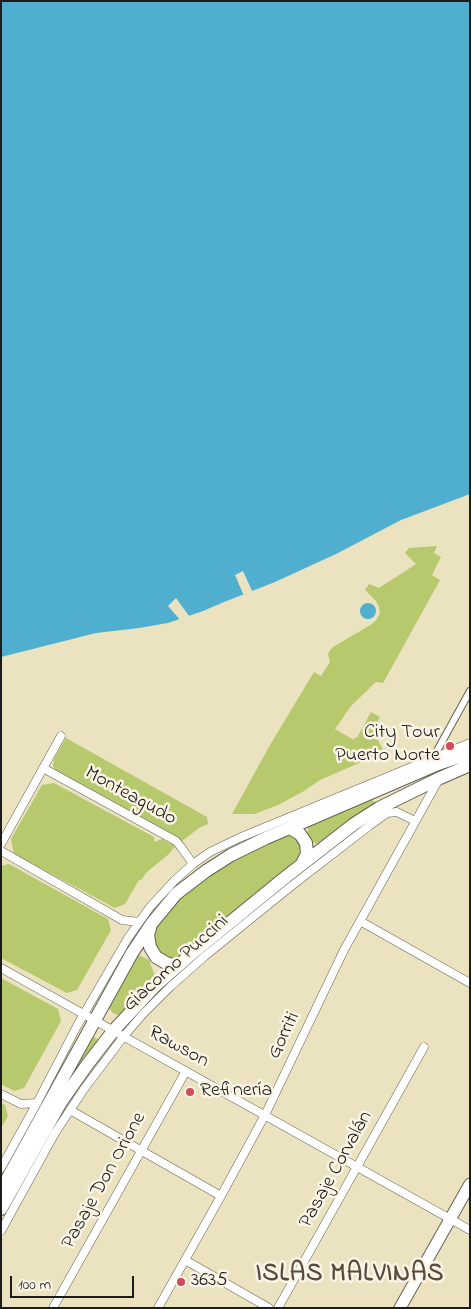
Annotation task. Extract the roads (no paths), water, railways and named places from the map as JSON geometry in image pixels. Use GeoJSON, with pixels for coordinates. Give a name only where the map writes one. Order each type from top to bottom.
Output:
{"type":"FeatureCollection","features":[{"type":"Feature","properties":{"kind":"main road"},"geometry":{"type":"LineString","coordinates":[[1,1190],[53,1096],[90,1017],[132,954],[145,922],[206,871],[260,835],[290,828],[438,764],[470,753]]}},
{"type":"Feature","properties":{"kind":"main road"},"geometry":{"type":"LineString","coordinates":[[1,1209],[61,1102],[87,1065],[119,1033],[156,985],[302,864],[354,824],[379,808],[440,778],[470,766]]}},
{"type":"Feature","properties":{"kind":"main road"},"geometry":{"type":"LineString","coordinates":[[290,828],[300,834],[306,843],[307,854],[302,864]]}},
{"type":"Feature","properties":{"kind":"main road"},"geometry":{"type":"LineString","coordinates":[[185,887],[189,867]]}},
{"type":"Feature","properties":{"kind":"main road"},"geometry":{"type":"LineString","coordinates":[[145,922],[150,946],[156,957],[166,963],[177,966]]}},
{"type":"Feature","properties":{"kind":"main road"},"geometry":{"type":"LineString","coordinates":[[156,985],[170,987]]}},
{"type":"Feature","properties":{"kind":"main road"},"geometry":{"type":"LineString","coordinates":[[37,1103],[53,1096]]}},
{"type":"Feature","properties":{"kind":"main road"},"geometry":{"type":"LineString","coordinates":[[28,1160],[43,1155]]}},
{"type":"Feature","properties":{"kind":"main road"},"geometry":{"type":"LineString","coordinates":[[400,1308],[470,1184]]}},
{"type":"Feature","properties":{"kind":"street"},"geometry":{"type":"LineString","coordinates":[[433,758],[470,691]]}},
{"type":"Feature","properties":{"kind":"street"},"geometry":{"type":"LineString","coordinates":[[1,844],[61,736]]}},
{"type":"Feature","properties":{"kind":"street"},"geometry":{"type":"LineString","coordinates":[[1,851],[122,920],[145,922],[150,907],[163,892],[189,867],[210,852],[260,835],[470,743]]}},
{"type":"Feature","properties":{"kind":"street","name":"Monteagudo"},"geometry":{"type":"LineString","coordinates":[[43,768],[176,841],[181,847],[189,867]]}},
{"type":"Feature","properties":{"kind":"street","name":"Gorriti"},"geometry":{"type":"LineString","coordinates":[[158,1308],[265,1115],[340,959],[440,778]]}},
{"type":"Feature","properties":{"kind":"street","name":"Giacomo Puccini"},"geometry":{"type":"LineString","coordinates":[[1,1230],[43,1155],[70,1110],[103,1062],[119,1033],[143,1014],[205,956],[294,884],[387,813],[396,812],[415,821]]}},
{"type":"Feature","properties":{"kind":"street"},"geometry":{"type":"LineString","coordinates":[[360,921],[470,983]]}},
{"type":"Feature","properties":{"kind":"street","name":"Rawson"},"geometry":{"type":"LineString","coordinates":[[1,968],[470,1230]]}},
{"type":"Feature","properties":{"kind":"street"},"geometry":{"type":"LineString","coordinates":[[1,1168],[37,1103],[90,1017]]}},
{"type":"Feature","properties":{"kind":"street","name":"Pasaje Corvalán"},"geometry":{"type":"LineString","coordinates":[[278,1308],[424,1047]]}},
{"type":"Feature","properties":{"kind":"street","name":"Pasaje Don Orione"},"geometry":{"type":"LineString","coordinates":[[52,1308],[186,1071]]}},
{"type":"Feature","properties":{"kind":"street"},"geometry":{"type":"LineString","coordinates":[[1,1094],[21,1104],[37,1103]]}},
{"type":"Feature","properties":{"kind":"street"},"geometry":{"type":"LineString","coordinates":[[70,1110],[221,1196]]}},
{"type":"Feature","properties":{"kind":"street"},"geometry":{"type":"LineString","coordinates":[[185,1260],[269,1308]]}},
{"type":"Feature","properties":{"kind":"water"},"geometry":{"type":"Polygon","coordinates":[[[1,1],[470,1],[470,494],[401,520],[336,554],[275,582],[203,611],[168,623],[96,633],[1,657],[1,1]]]}},
{"type":"Feature","properties":{"kind":"water"},"geometry":{"type":"Polygon","coordinates":[[[365,603],[371,603],[376,608],[374,617],[365,619],[360,614],[360,608],[365,603]]]}},
{"type":"Feature","properties":{"kind":"place","name":"City Tour Puerto Norte"},"geometry":{"type":"Point","coordinates":[450,746]}},
{"type":"Feature","properties":{"kind":"place","name":"Refinería"},"geometry":{"type":"Point","coordinates":[190,1092]}},
{"type":"Feature","properties":{"kind":"place","name":"3635"},"geometry":{"type":"Point","coordinates":[181,1282]}},
{"type":"Feature","properties":{"kind":"district","name":"ISLAS MALVINAS"},"geometry":{"type":"Point","coordinates":[350,1276]}}]}
